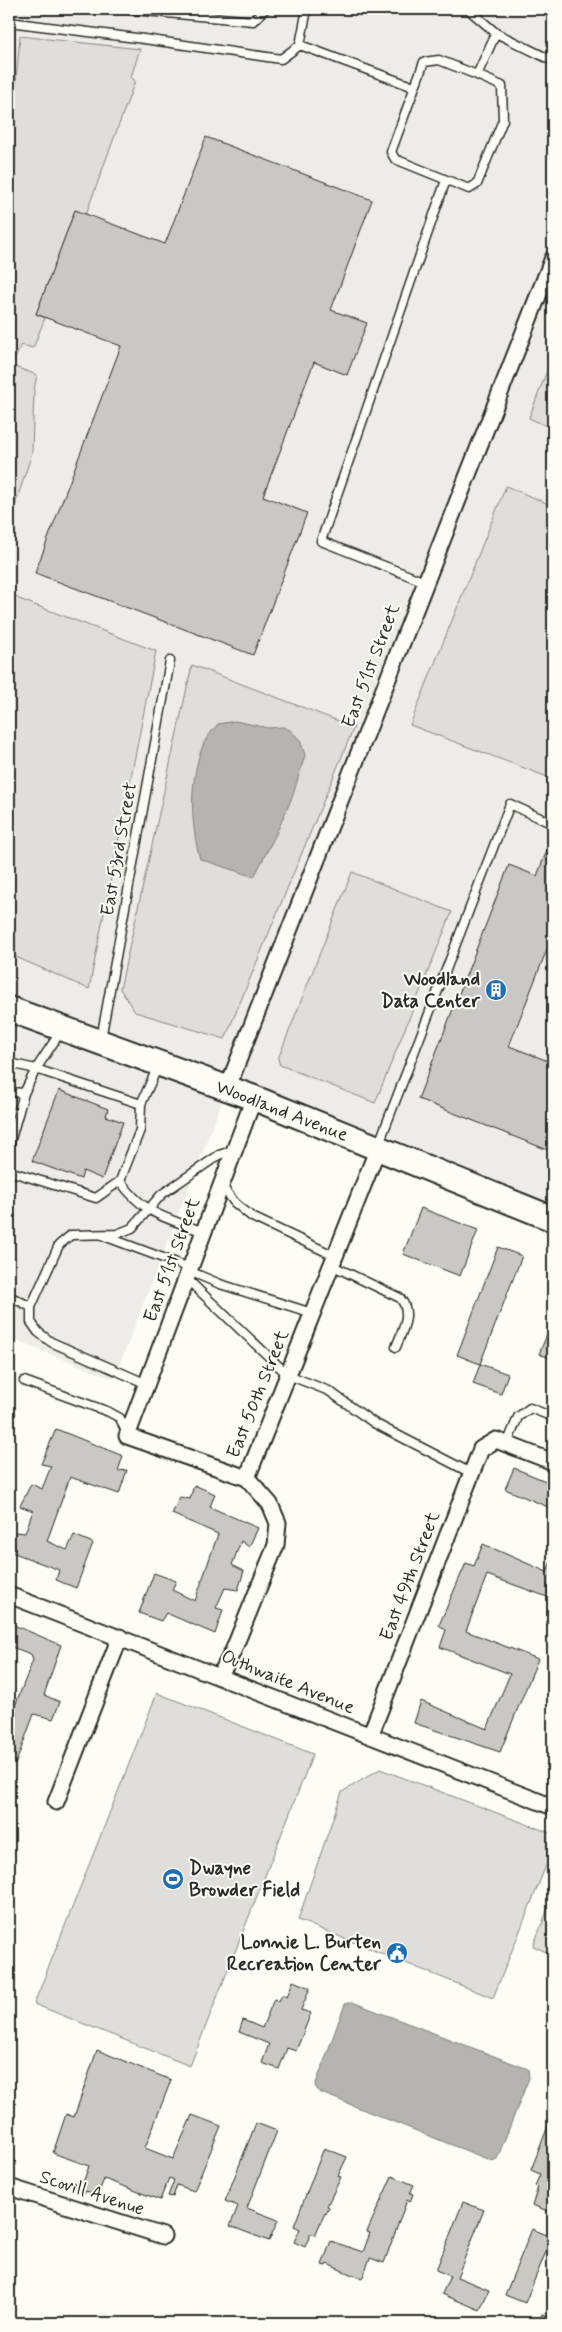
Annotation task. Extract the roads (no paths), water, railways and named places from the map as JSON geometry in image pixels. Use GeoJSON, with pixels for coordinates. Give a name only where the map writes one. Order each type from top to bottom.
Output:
{"type":"FeatureCollection","features":[{"type":"Feature","properties":{"kind":"main road","name":"Woodland Avenue"},"geometry":{"type":"LineString","coordinates":[[9,1009],[100,1044],[254,1098],[553,1219]]}},
{"type":"Feature","properties":{"kind":"street","name":"East 51st Street"},"geometry":{"type":"LineString","coordinates":[[227,1089],[425,582],[549,280],[553,258]]}},
{"type":"Feature","properties":{"kind":"street","name":"East 51st Street"},"geometry":{"type":"LineString","coordinates":[[127,1436],[254,1098]]}},
{"type":"Feature","properties":{"kind":"street","name":"East 50th Street"},"geometry":{"type":"LineString","coordinates":[[220,1676],[233,1651],[276,1544],[278,1523],[270,1504],[247,1478],[378,1148]]}},
{"type":"Feature","properties":{"kind":"street"},"geometry":{"type":"LineString","coordinates":[[127,1436],[247,1478]]}},
{"type":"Feature","properties":{"kind":"street","name":"East 49th Street"},"geometry":{"type":"LineString","coordinates":[[370,1736],[481,1449],[502,1442]]}},
{"type":"Feature","properties":{"kind":"street"},"geometry":{"type":"LineString","coordinates":[[502,1442],[553,1462]]}},
{"type":"Feature","properties":{"kind":"street","name":"Outhwaite Avenue"},"geometry":{"type":"LineString","coordinates":[[9,1594],[553,1807]]}},
{"type":"Feature","properties":{"kind":"street"},"geometry":{"type":"LineString","coordinates":[[56,1802],[120,1637]]}},
{"type":"Feature","properties":{"kind":"street","name":"Scovill Avenue"},"geometry":{"type":"LineString","coordinates":[[9,2187],[163,2236]]}},
{"type":"Feature","properties":{"kind":"lane"},"geometry":{"type":"LineString","coordinates":[[123,9],[253,21],[265,9]]}},
{"type":"Feature","properties":{"kind":"lane"},"geometry":{"type":"LineString","coordinates":[[9,22],[144,39],[282,60],[300,45],[307,9]]}},
{"type":"Feature","properties":{"kind":"lane"},"geometry":{"type":"LineString","coordinates":[[468,9],[496,33],[553,61]]}},
{"type":"Feature","properties":{"kind":"lane"},"geometry":{"type":"LineString","coordinates":[[478,75],[496,33]]}},
{"type":"Feature","properties":{"kind":"lane"},"geometry":{"type":"LineString","coordinates":[[300,45],[414,87]]}},
{"type":"Feature","properties":{"kind":"lane"},"geometry":{"type":"LineString","coordinates":[[439,60],[502,86],[503,120],[477,184],[469,189],[395,159],[391,152],[414,87],[424,62],[439,60]]}},
{"type":"Feature","properties":{"kind":"lane"},"geometry":{"type":"LineString","coordinates":[[425,582],[321,541],[446,180]]}},
{"type":"Feature","properties":{"kind":"lane","name":"East 53rd Street"},"geometry":{"type":"LineString","coordinates":[[100,1044],[170,661]]}},
{"type":"Feature","properties":{"kind":"lane"},"geometry":{"type":"LineString","coordinates":[[378,1148],[510,804],[553,824]]}},
{"type":"Feature","properties":{"kind":"lane"},"geometry":{"type":"LineString","coordinates":[[9,1146],[24,1093],[36,1069],[62,1029]]}},
{"type":"Feature","properties":{"kind":"lane"},"geometry":{"type":"LineString","coordinates":[[9,1063],[36,1069],[141,1104]]}},
{"type":"Feature","properties":{"kind":"lane"},"geometry":{"type":"LineString","coordinates":[[9,1171],[96,1198],[120,1181],[140,1130],[141,1104],[159,1064]]}},
{"type":"Feature","properties":{"kind":"lane"},"geometry":{"type":"LineString","coordinates":[[9,1092],[24,1093]]}},
{"type":"Feature","properties":{"kind":"lane"},"geometry":{"type":"LineString","coordinates":[[9,1113],[18,1114]]}},
{"type":"Feature","properties":{"kind":"lane"},"geometry":{"type":"LineString","coordinates":[[147,1384],[51,1342],[38,1332],[31,1322],[31,1307],[58,1245],[71,1235],[86,1233],[117,1234],[132,1228],[162,1194],[219,1154],[234,1150]]}},
{"type":"Feature","properties":{"kind":"lane"},"geometry":{"type":"LineString","coordinates":[[120,1181],[133,1198],[148,1211],[204,1232]]}},
{"type":"Feature","properties":{"kind":"lane"},"geometry":{"type":"LineString","coordinates":[[221,1185],[234,1203],[252,1217],[400,1298],[405,1303],[407,1317],[396,1347]]}},
{"type":"Feature","properties":{"kind":"lane"},"geometry":{"type":"LineString","coordinates":[[102,1235],[220,1284],[312,1313]]}},
{"type":"Feature","properties":{"kind":"lane"},"geometry":{"type":"LineString","coordinates":[[188,1272],[288,1375],[329,1391],[374,1423],[471,1474]]}},
{"type":"Feature","properties":{"kind":"lane"},"geometry":{"type":"LineString","coordinates":[[9,1296],[31,1307]]}},
{"type":"Feature","properties":{"kind":"lane"},"geometry":{"type":"LineString","coordinates":[[24,1381],[110,1412],[120,1418],[127,1436]]}},
{"type":"Feature","properties":{"kind":"lane"},"geometry":{"type":"LineString","coordinates":[[502,1442],[518,1417],[530,1408],[553,1417]]}},
{"type":"Feature","properties":{"kind":"place","name":"Woodland Data Center"},"geometry":{"type":"Point","coordinates":[496,990]}},
{"type":"Feature","properties":{"kind":"place","name":"Dwayne Browder Field"},"geometry":{"type":"Point","coordinates":[173,1879]}},
{"type":"Feature","properties":{"kind":"place","name":"Lonnie L. Burten Recreation Center"},"geometry":{"type":"Point","coordinates":[397,1953]}}]}
